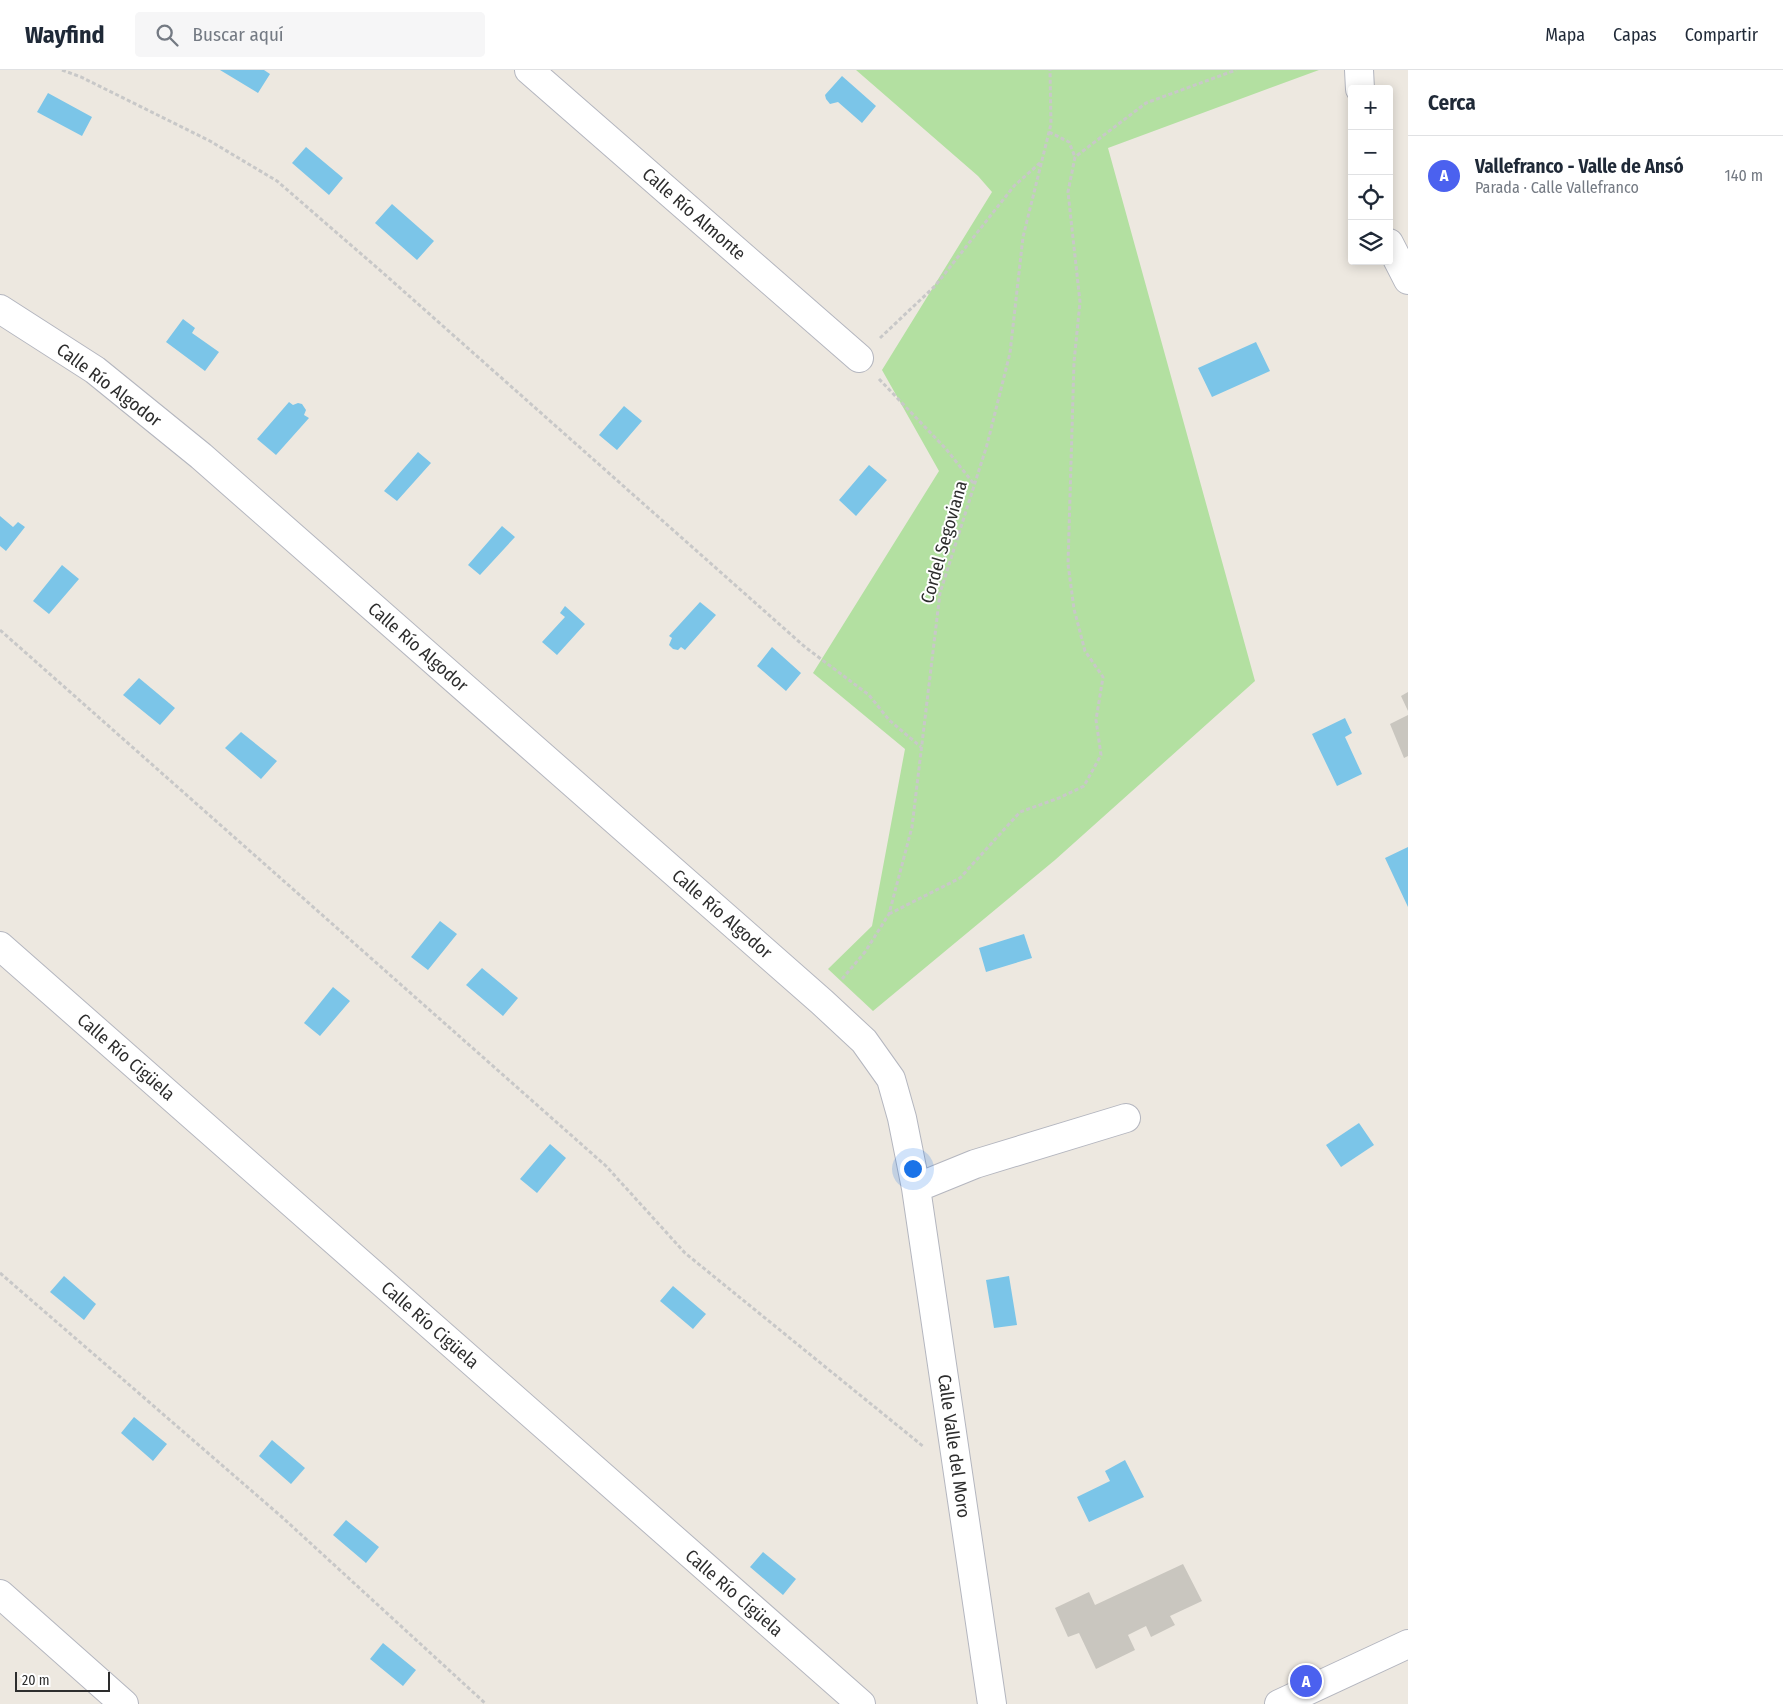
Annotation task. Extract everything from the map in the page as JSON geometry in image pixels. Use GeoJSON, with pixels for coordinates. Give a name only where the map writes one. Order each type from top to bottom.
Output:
{"type":"FeatureCollection","features":[{"type":"Feature","properties":{"kind":"street","name":"Calle Río Almonte"},"geometry":{"type":"LineString","coordinates":[[529,70],[859,358]]}},
{"type":"Feature","properties":{"kind":"street"},"geometry":{"type":"LineString","coordinates":[[1359,70],[1360,85]]}},
{"type":"Feature","properties":{"kind":"street"},"geometry":{"type":"LineString","coordinates":[[1393,251],[1408,280]]}},
{"type":"Feature","properties":{"kind":"street","name":"Calle Río Algodor"},"geometry":{"type":"LineString","coordinates":[[0,309],[94,370],[201,456],[822,1002]]}},
{"type":"Feature","properties":{"kind":"street","name":"Calle Río Cigüela"},"geometry":{"type":"LineString","coordinates":[[0,946],[861,1704]]}},
{"type":"Feature","properties":{"kind":"street","name":"Calle Valle del Moro"},"geometry":{"type":"LineString","coordinates":[[822,1002],[864,1041],[892,1079],[902,1118],[916,1188],[992,1704]]}},
{"type":"Feature","properties":{"kind":"street"},"geometry":{"type":"LineString","coordinates":[[916,1188],[975,1164],[1126,1118]]}},
{"type":"Feature","properties":{"kind":"street"},"geometry":{"type":"LineString","coordinates":[[0,1594],[124,1704]]}},
{"type":"Feature","properties":{"kind":"street"},"geometry":{"type":"LineString","coordinates":[[1279,1704],[1408,1644]]}},
{"type":"Feature","properties":{"kind":"path"},"geometry":{"type":"LineString","coordinates":[[62,70],[81,77],[210,141],[277,181],[805,647],[869,696],[888,720],[922,747]]}},
{"type":"Feature","properties":{"kind":"path","name":"Cordel Segoviana"},"geometry":{"type":"LineString","coordinates":[[822,1002],[865,952],[889,914],[912,826],[940,593],[987,445],[1010,353],[1023,237],[1051,124],[1050,70]]}},
{"type":"Feature","properties":{"kind":"path"},"geometry":{"type":"LineString","coordinates":[[1075,157],[1146,103],[1236,70]]}},
{"type":"Feature","properties":{"kind":"path"},"geometry":{"type":"LineString","coordinates":[[889,914],[960,878],[1020,812],[1059,798],[1084,786],[1101,755],[1096,720],[1103,677],[1085,651],[1074,609],[1068,564],[1074,362],[1080,302],[1068,192],[1075,157],[1069,142],[1049,132]]}},
{"type":"Feature","properties":{"kind":"path"},"geometry":{"type":"LineString","coordinates":[[974,484],[946,449],[859,358],[935,286],[1014,186],[1042,162]]}},
{"type":"Feature","properties":{"kind":"path"},"geometry":{"type":"LineString","coordinates":[[0,630],[606,1166],[685,1253],[958,1475]]}},
{"type":"Feature","properties":{"kind":"path"},"geometry":{"type":"LineString","coordinates":[[0,1273],[283,1518],[486,1704]]}},
{"type":"Feature","properties":{"kind":"green space"},"geometry":{"type":"Polygon","coordinates":[[[856,70],[1319,70],[1108,148],[1255,681],[1055,860],[873,1011],[828,969],[872,926],[905,749],[813,673],[939,471],[882,370],[992,192],[978,176],[856,70]]]}},
{"type":"Feature","properties":{"kind":"water"},"geometry":{"type":"Polygon","coordinates":[[[220,70],[264,70],[270,74],[258,93],[220,70]]]}},
{"type":"Feature","properties":{"kind":"water"},"geometry":{"type":"Polygon","coordinates":[[[842,76],[876,106],[862,123],[838,102],[830,104],[826,99],[825,95],[842,76]]]}},
{"type":"Feature","properties":{"kind":"water"},"geometry":{"type":"Polygon","coordinates":[[[48,93],[92,117],[82,136],[37,112],[48,93]]]}},
{"type":"Feature","properties":{"kind":"water"},"geometry":{"type":"Polygon","coordinates":[[[306,147],[343,178],[329,195],[292,163],[306,147]]]}},
{"type":"Feature","properties":{"kind":"water"},"geometry":{"type":"Polygon","coordinates":[[[392,204],[434,241],[417,260],[375,223],[392,204]]]}},
{"type":"Feature","properties":{"kind":"water"},"geometry":{"type":"Polygon","coordinates":[[[183,319],[195,328],[192,333],[219,352],[205,371],[166,342],[183,319]]]}},
{"type":"Feature","properties":{"kind":"water"},"geometry":{"type":"Polygon","coordinates":[[[1256,342],[1270,371],[1212,397],[1198,368],[1256,342]]]}},
{"type":"Feature","properties":{"kind":"water"},"geometry":{"type":"Polygon","coordinates":[[[289,402],[293,405],[302,404],[306,410],[304,415],[309,418],[276,455],[257,439],[289,402]]]}},
{"type":"Feature","properties":{"kind":"water"},"geometry":{"type":"Polygon","coordinates":[[[624,406],[642,421],[617,450],[599,435],[624,406]]]}},
{"type":"Feature","properties":{"kind":"water"},"geometry":{"type":"Polygon","coordinates":[[[418,452],[431,463],[397,501],[384,491],[418,452]]]}},
{"type":"Feature","properties":{"kind":"water"},"geometry":{"type":"Polygon","coordinates":[[[869,465],[887,480],[856,516],[839,500],[869,465]]]}},
{"type":"Feature","properties":{"kind":"water"},"geometry":{"type":"Polygon","coordinates":[[[0,516],[13,527],[18,522],[25,527],[6,551],[0,546],[0,516]]]}},
{"type":"Feature","properties":{"kind":"water"},"geometry":{"type":"Polygon","coordinates":[[[502,526],[515,537],[480,575],[468,565],[502,526]]]}},
{"type":"Feature","properties":{"kind":"water"},"geometry":{"type":"Polygon","coordinates":[[[62,565],[79,579],[49,614],[33,601],[62,565]]]}},
{"type":"Feature","properties":{"kind":"water"},"geometry":{"type":"Polygon","coordinates":[[[700,602],[716,615],[685,650],[681,647],[678,650],[673,649],[669,645],[672,638],[669,636],[700,602]]]}},
{"type":"Feature","properties":{"kind":"water"},"geometry":{"type":"Polygon","coordinates":[[[565,606],[585,624],[557,655],[542,642],[565,617],[560,613],[565,606]]]}},
{"type":"Feature","properties":{"kind":"water"},"geometry":{"type":"Polygon","coordinates":[[[772,647],[801,673],[786,691],[757,666],[772,647]]]}},
{"type":"Feature","properties":{"kind":"water"},"geometry":{"type":"Polygon","coordinates":[[[139,678],[175,708],[160,725],[123,695],[139,678]]]}},
{"type":"Feature","properties":{"kind":"water"},"geometry":{"type":"Polygon","coordinates":[[[1345,718],[1352,733],[1345,737],[1362,774],[1337,786],[1312,734],[1345,718]]]}},
{"type":"Feature","properties":{"kind":"water"},"geometry":{"type":"Polygon","coordinates":[[[241,732],[277,761],[261,779],[225,748],[241,732]]]}},
{"type":"Feature","properties":{"kind":"water"},"geometry":{"type":"Polygon","coordinates":[[[1408,847],[1408,907],[1385,858],[1408,847]]]}},
{"type":"Feature","properties":{"kind":"water"},"geometry":{"type":"Polygon","coordinates":[[[440,921],[457,934],[428,970],[411,957],[440,921]]]}},
{"type":"Feature","properties":{"kind":"water"},"geometry":{"type":"Polygon","coordinates":[[[1024,934],[1032,958],[986,972],[979,948],[1024,934]]]}},
{"type":"Feature","properties":{"kind":"water"},"geometry":{"type":"Polygon","coordinates":[[[482,968],[518,998],[503,1016],[466,985],[482,968]]]}},
{"type":"Feature","properties":{"kind":"water"},"geometry":{"type":"Polygon","coordinates":[[[333,987],[350,1001],[320,1036],[304,1023],[333,987]]]}},
{"type":"Feature","properties":{"kind":"water"},"geometry":{"type":"Polygon","coordinates":[[[1359,1123],[1374,1145],[1341,1167],[1326,1145],[1359,1123]]]}},
{"type":"Feature","properties":{"kind":"water"},"geometry":{"type":"Polygon","coordinates":[[[550,1144],[566,1158],[537,1193],[520,1179],[550,1144]]]}},
{"type":"Feature","properties":{"kind":"water"},"geometry":{"type":"Polygon","coordinates":[[[64,1276],[96,1304],[84,1320],[50,1292],[64,1276]]]}},
{"type":"Feature","properties":{"kind":"water"},"geometry":{"type":"Polygon","coordinates":[[[1009,1276],[1017,1325],[994,1328],[986,1280],[1009,1276]]]}},
{"type":"Feature","properties":{"kind":"water"},"geometry":{"type":"Polygon","coordinates":[[[673,1286],[706,1314],[693,1329],[660,1301],[673,1286]]]}},
{"type":"Feature","properties":{"kind":"water"},"geometry":{"type":"Polygon","coordinates":[[[134,1417],[167,1444],[153,1461],[121,1433],[134,1417]]]}},
{"type":"Feature","properties":{"kind":"water"},"geometry":{"type":"Polygon","coordinates":[[[272,1440],[305,1468],[291,1484],[259,1456],[272,1440]]]}},
{"type":"Feature","properties":{"kind":"water"},"geometry":{"type":"Polygon","coordinates":[[[1125,1460],[1144,1497],[1089,1522],[1077,1497],[1110,1481],[1105,1471],[1125,1460]]]}},
{"type":"Feature","properties":{"kind":"water"},"geometry":{"type":"Polygon","coordinates":[[[346,1520],[379,1547],[366,1563],[333,1535],[346,1520]]]}},
{"type":"Feature","properties":{"kind":"water"},"geometry":{"type":"Polygon","coordinates":[[[763,1552],[796,1579],[783,1595],[750,1567],[763,1552]]]}},
{"type":"Feature","properties":{"kind":"water"},"geometry":{"type":"Polygon","coordinates":[[[383,1643],[416,1670],[403,1686],[370,1659],[383,1643]]]}},
{"type":"Feature","properties":{"kind":"building"},"geometry":{"type":"Polygon","coordinates":[[[1408,692],[1408,711],[1401,696],[1408,692]]]}},
{"type":"Feature","properties":{"kind":"building"},"geometry":{"type":"Polygon","coordinates":[[[1408,715],[1408,756],[1404,758],[1390,724],[1408,715]]]}},
{"type":"Feature","properties":{"kind":"building"},"geometry":{"type":"Polygon","coordinates":[[[1183,1564],[1202,1601],[1170,1616],[1175,1625],[1151,1637],[1146,1626],[1128,1635],[1135,1650],[1096,1669],[1079,1633],[1068,1637],[1055,1608],[1089,1592],[1095,1605],[1183,1564]]]}},
{"type":"Feature","properties":{"kind":"place","name":"Vallefranco - Valle de Ansó"},"geometry":{"type":"Point","coordinates":[1306,1681]}}]}
